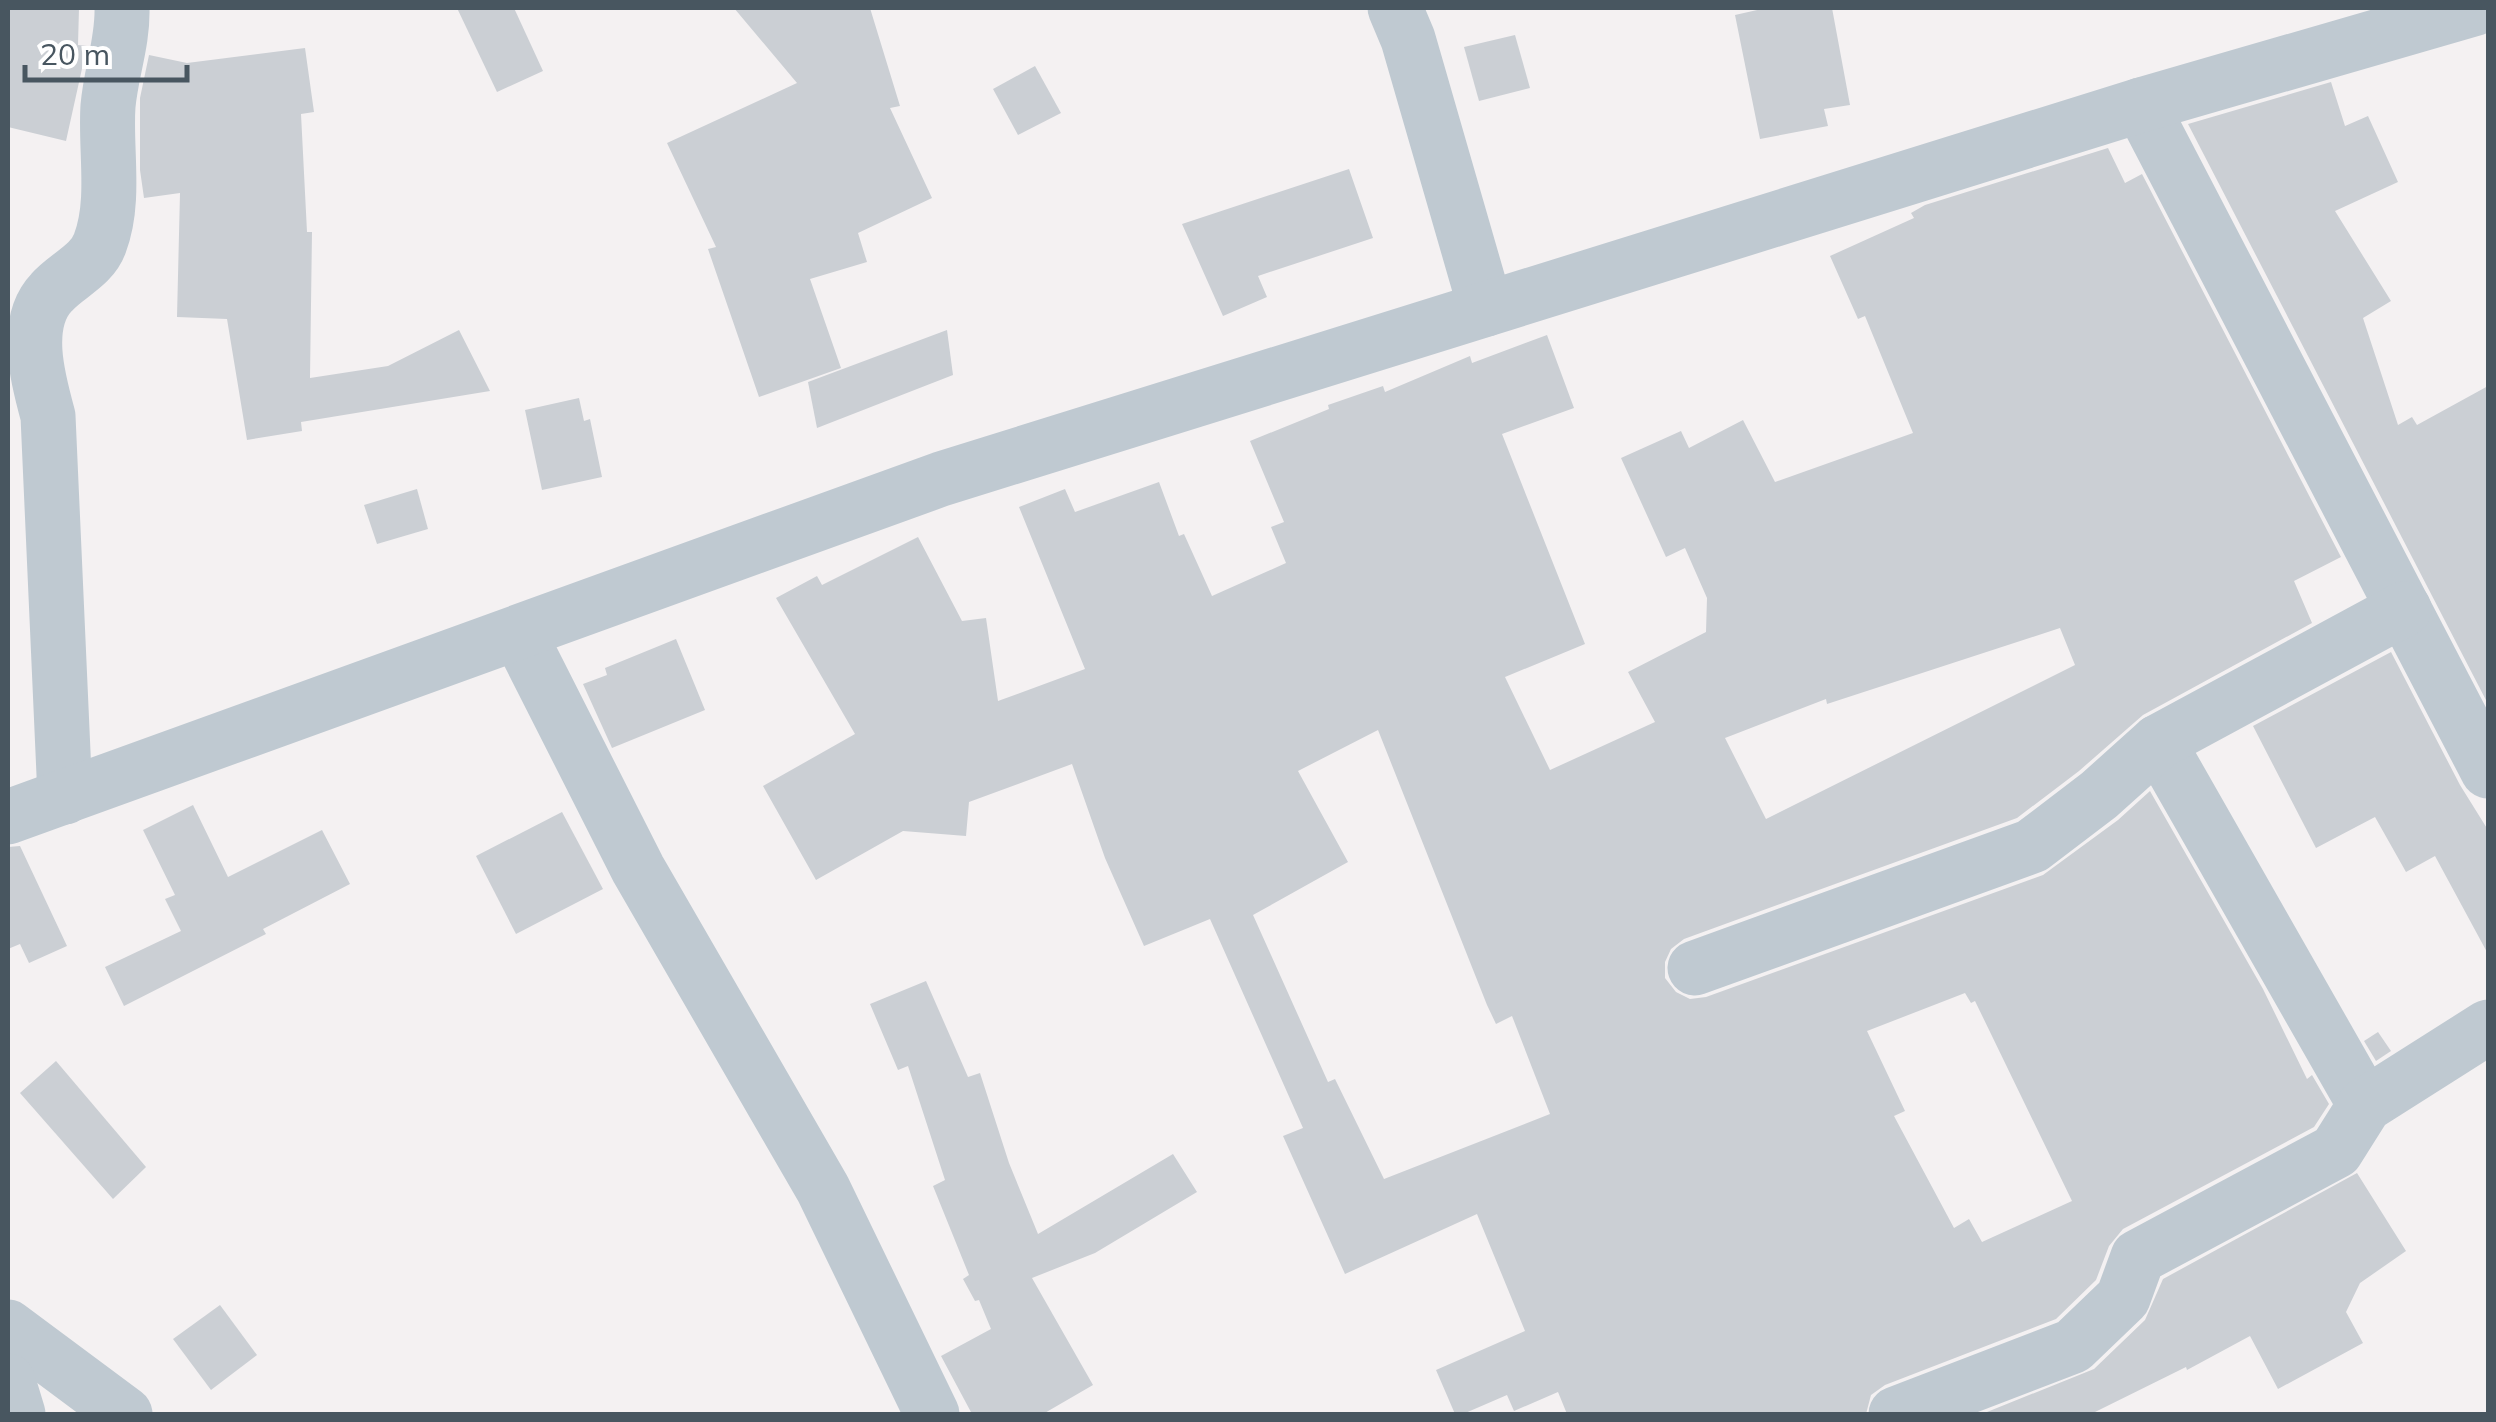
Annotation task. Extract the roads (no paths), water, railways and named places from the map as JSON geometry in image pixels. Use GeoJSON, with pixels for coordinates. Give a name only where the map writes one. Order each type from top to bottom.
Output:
{"type":"FeatureCollection","features":[{"type":"Feature","properties":{"kind":"street"},"geometry":{"type":"LineString","coordinates":[[66,797],[48,416],[34,365],[39,315],[50,293],[80,269],[100,246],[106,211],[108,104],[123,34],[122,8]]}},
{"type":"Feature","properties":{"kind":"street"},"geometry":{"type":"LineString","coordinates":[[1395,8],[1408,39],[1486,309]]}},
{"type":"Feature","properties":{"kind":"street"},"geometry":{"type":"LineString","coordinates":[[8,817],[941,479],[2142,104],[2476,8]]}},
{"type":"Feature","properties":{"kind":"street"},"geometry":{"type":"LineString","coordinates":[[2142,104],[2488,771]]}},
{"type":"Feature","properties":{"kind":"street"},"geometry":{"type":"LineString","coordinates":[[1695,968],[2032,846],[2100,796],[2158,742],[2404,609]]}},
{"type":"Feature","properties":{"kind":"street"},"geometry":{"type":"LineString","coordinates":[[519,634],[638,869],[824,1189],[932,1414]]}},
{"type":"Feature","properties":{"kind":"street"},"geometry":{"type":"LineString","coordinates":[[2158,742],[2365,1105]]}},
{"type":"Feature","properties":{"kind":"street"},"geometry":{"type":"LineString","coordinates":[[1896,1414],[2073,1346],[2123,1298],[2138,1257],[2336,1152],[2365,1105],[2488,1026]]}},
{"type":"Feature","properties":{"kind":"street"},"geometry":{"type":"LineString","coordinates":[[8,1327],[125,1414]]}},
{"type":"Feature","properties":{"kind":"street"},"geometry":{"type":"LineString","coordinates":[[8,1381],[18,1414]]}}]}
